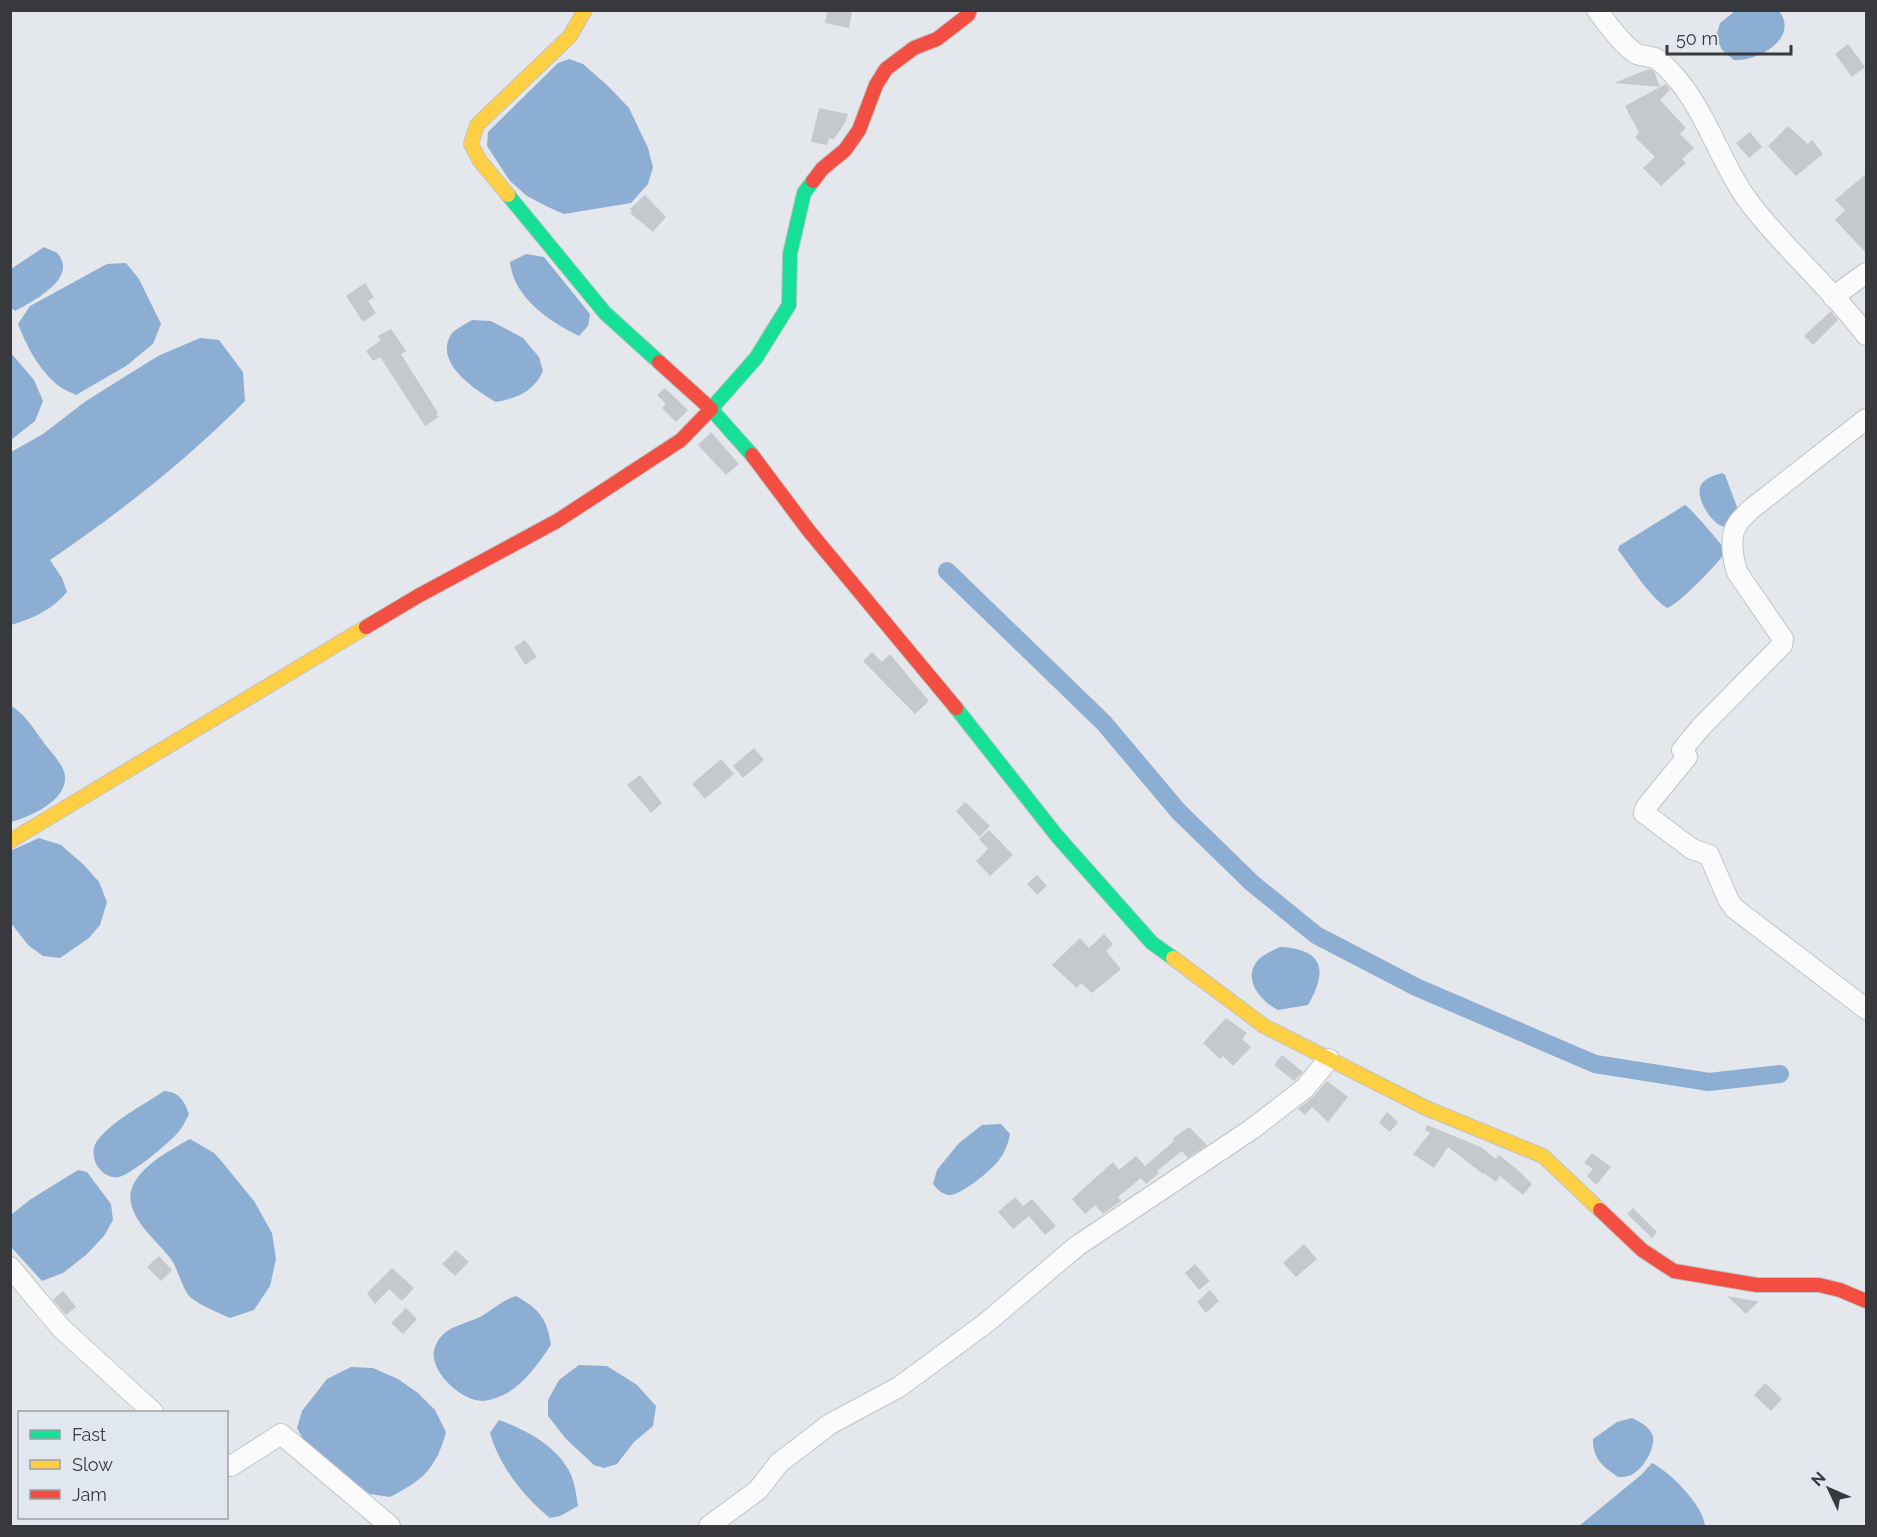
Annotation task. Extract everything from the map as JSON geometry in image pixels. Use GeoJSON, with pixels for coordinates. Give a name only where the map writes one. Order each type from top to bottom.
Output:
{"type":"FeatureCollection","features":[{"type":"Feature","properties":{"kind":"street"},"geometry":{"type":"LineString","coordinates":[[585,10],[570,36],[477,125],[471,144],[480,160],[605,313],[711,409],[758,461],[808,531],[951,702],[1057,836],[1152,943],[1264,1026],[1426,1108],[1543,1156],[1642,1250],[1674,1271],[1757,1285],[1820,1284],[1866,1301]]}},
{"type":"Feature","properties":{"kind":"street"},"geometry":{"type":"LineString","coordinates":[[10,840],[196,731],[418,596],[557,521],[681,440],[756,358],[789,305],[790,254],[804,194],[822,169],[845,150],[859,130],[876,85],[886,69],[914,48],[937,39],[968,15],[970,10]]}},
{"type":"Feature","properties":{"kind":"street"},"geometry":{"type":"LineString","coordinates":[[1597,10],[1610,28],[1636,53],[1655,58],[1680,82],[1751,205],[1866,335]]}},
{"type":"Feature","properties":{"kind":"street"},"geometry":{"type":"LineString","coordinates":[[1833,297],[1866,273]]}},
{"type":"Feature","properties":{"kind":"street"},"geometry":{"type":"LineString","coordinates":[[1866,419],[1750,510],[1737,524],[1732,533],[1737,572],[1783,639],[1782,645],[1682,750],[1687,757],[1646,807],[1644,813],[1692,849],[1709,855],[1728,899],[1744,917],[1779,940],[1866,1009]]}},
{"type":"Feature","properties":{"kind":"street"},"geometry":{"type":"LineString","coordinates":[[709,1527],[758,1490],[779,1463],[830,1424],[899,1387],[986,1323],[1077,1246],[1252,1129],[1305,1088],[1329,1059]]}},
{"type":"Feature","properties":{"kind":"street"},"geometry":{"type":"LineString","coordinates":[[10,1267],[61,1328],[151,1411]]}},
{"type":"Feature","properties":{"kind":"street"},"geometry":{"type":"LineString","coordinates":[[228,1465],[231,1466],[281,1434],[390,1527]]}},
{"type":"Feature","properties":{"kind":"water"},"geometry":{"type":"Polygon","coordinates":[[[1735,11],[1779,11],[1784,21],[1784,30],[1780,39],[1754,57],[1734,60],[1722,50],[1716,37],[1720,23],[1735,11]]]}},
{"type":"Feature","properties":{"kind":"water"},"geometry":{"type":"Polygon","coordinates":[[[569,59],[583,64],[629,108],[648,148],[653,167],[648,184],[631,203],[564,214],[527,196],[510,181],[487,146],[488,132],[558,63],[569,59]]]}},
{"type":"Feature","properties":{"kind":"water"},"geometry":{"type":"Polygon","coordinates":[[[44,247],[57,253],[62,262],[62,271],[58,280],[32,302],[15,311],[11,308],[11,269],[44,247]]]}},
{"type":"Feature","properties":{"kind":"water"},"geometry":{"type":"Polygon","coordinates":[[[526,254],[544,257],[590,314],[588,326],[579,336],[556,323],[535,307],[518,287],[510,262],[526,254]]]}},
{"type":"Feature","properties":{"kind":"water"},"geometry":{"type":"Polygon","coordinates":[[[126,263],[139,279],[161,324],[153,344],[126,366],[76,395],[52,380],[40,366],[29,349],[18,324],[30,306],[107,264],[126,263]]]}},
{"type":"Feature","properties":{"kind":"water"},"geometry":{"type":"Polygon","coordinates":[[[472,320],[491,321],[523,338],[539,357],[543,371],[530,389],[518,396],[496,402],[477,390],[459,374],[447,354],[447,344],[452,333],[472,320]]]}},
{"type":"Feature","properties":{"kind":"water"},"geometry":{"type":"Polygon","coordinates":[[[200,338],[219,340],[243,372],[245,401],[199,445],[151,485],[50,560],[62,578],[67,592],[41,613],[11,625],[11,452],[43,434],[86,401],[158,356],[200,338]]]}},
{"type":"Feature","properties":{"kind":"water"},"geometry":{"type":"Polygon","coordinates":[[[11,353],[34,380],[43,401],[35,421],[11,440],[11,353]]]}},
{"type":"Feature","properties":{"kind":"water"},"geometry":{"type":"Polygon","coordinates":[[[1722,473],[1725,475],[1739,512],[1726,527],[1721,526],[1711,517],[1700,497],[1701,485],[1705,480],[1722,473]]]}},
{"type":"Feature","properties":{"kind":"water"},"geometry":{"type":"Polygon","coordinates":[[[1685,505],[1726,551],[1698,582],[1667,608],[1647,589],[1618,550],[1619,546],[1685,505]]]}},
{"type":"Feature","properties":{"kind":"water"},"geometry":{"type":"Polygon","coordinates":[[[10,705],[25,717],[57,759],[63,769],[65,779],[63,788],[49,804],[29,816],[11,822],[10,705]]]}},
{"type":"Feature","properties":{"kind":"water"},"geometry":{"type":"Polygon","coordinates":[[[39,838],[61,845],[84,865],[99,882],[107,902],[100,925],[89,938],[60,958],[43,956],[28,945],[11,923],[10,851],[39,838]]]}},
{"type":"Feature","properties":{"kind":"water"},"geometry":{"type":"Polygon","coordinates":[[[1280,947],[1306,952],[1318,964],[1320,972],[1318,982],[1308,1005],[1278,1010],[1265,1001],[1255,988],[1252,981],[1254,966],[1261,957],[1280,947]]]}},
{"type":"Feature","properties":{"kind":"water"},"geometry":{"type":"Polygon","coordinates":[[[164,1091],[177,1095],[187,1109],[189,1114],[180,1130],[153,1155],[128,1173],[115,1177],[103,1172],[95,1161],[94,1147],[97,1141],[120,1120],[164,1091]]]}},
{"type":"Feature","properties":{"kind":"water"},"geometry":{"type":"Polygon","coordinates":[[[1001,1124],[1010,1134],[1005,1151],[983,1176],[954,1194],[946,1194],[936,1188],[933,1184],[937,1170],[959,1143],[982,1125],[1001,1124]]]}},
{"type":"Feature","properties":{"kind":"water"},"geometry":{"type":"Polygon","coordinates":[[[190,1139],[214,1153],[223,1163],[254,1201],[272,1233],[276,1259],[270,1286],[254,1310],[230,1318],[189,1296],[171,1259],[137,1218],[131,1203],[134,1182],[141,1173],[161,1156],[190,1139]]]}},
{"type":"Feature","properties":{"kind":"water"},"geometry":{"type":"Polygon","coordinates":[[[78,1170],[87,1172],[111,1204],[113,1220],[104,1236],[86,1255],[63,1273],[42,1281],[11,1247],[11,1215],[31,1199],[78,1170]]]}},
{"type":"Feature","properties":{"kind":"water"},"geometry":{"type":"Polygon","coordinates":[[[516,1296],[531,1305],[541,1315],[551,1345],[528,1376],[505,1394],[482,1401],[464,1395],[446,1381],[439,1372],[434,1354],[436,1345],[440,1338],[451,1329],[478,1318],[516,1296]]]}},
{"type":"Feature","properties":{"kind":"water"},"geometry":{"type":"Polygon","coordinates":[[[579,1365],[607,1366],[637,1385],[656,1406],[653,1426],[634,1442],[617,1464],[604,1468],[594,1465],[566,1439],[548,1416],[548,1400],[559,1380],[579,1365]]]}},
{"type":"Feature","properties":{"kind":"water"},"geometry":{"type":"Polygon","coordinates":[[[351,1367],[373,1368],[398,1379],[418,1393],[435,1410],[446,1432],[438,1455],[427,1472],[420,1479],[390,1497],[370,1494],[339,1476],[310,1451],[297,1428],[302,1411],[327,1379],[351,1367]]]}},
{"type":"Feature","properties":{"kind":"water"},"geometry":{"type":"Polygon","coordinates":[[[1632,1418],[1650,1430],[1653,1437],[1652,1448],[1638,1470],[1628,1476],[1618,1477],[1603,1466],[1597,1457],[1593,1439],[1617,1422],[1632,1418]]]}},
{"type":"Feature","properties":{"kind":"water"},"geometry":{"type":"Polygon","coordinates":[[[499,1420],[528,1433],[555,1452],[570,1474],[578,1506],[560,1516],[550,1518],[531,1500],[506,1469],[494,1446],[490,1433],[499,1420]]]}},
{"type":"Feature","properties":{"kind":"water"},"geometry":{"type":"Polygon","coordinates":[[[1652,1463],[1685,1490],[1699,1509],[1705,1526],[1579,1526],[1641,1475],[1652,1463]]]}},
{"type":"Feature","properties":{"kind":"building"},"geometry":{"type":"Polygon","coordinates":[[[828,10],[852,12],[849,28],[825,23],[828,10]]]}},
{"type":"Feature","properties":{"kind":"building"},"geometry":{"type":"Polygon","coordinates":[[[1848,44],[1865,67],[1852,77],[1835,54],[1848,44]]]}},
{"type":"Feature","properties":{"kind":"building"},"geometry":{"type":"Polygon","coordinates":[[[1649,69],[1654,71],[1660,87],[1614,83],[1649,69]]]}},
{"type":"Feature","properties":{"kind":"building"},"geometry":{"type":"Polygon","coordinates":[[[1666,84],[1670,90],[1660,100],[1686,128],[1680,134],[1694,148],[1682,159],[1686,163],[1661,186],[1643,168],[1655,157],[1635,137],[1639,133],[1625,106],[1666,84]]]}},
{"type":"Feature","properties":{"kind":"building"},"geometry":{"type":"Polygon","coordinates":[[[819,108],[848,114],[845,123],[834,139],[829,138],[827,145],[811,142],[819,108]]]}},
{"type":"Feature","properties":{"kind":"building"},"geometry":{"type":"Polygon","coordinates":[[[1788,126],[1808,144],[1812,140],[1823,154],[1796,176],[1768,146],[1788,126]]]}},
{"type":"Feature","properties":{"kind":"building"},"geometry":{"type":"Polygon","coordinates":[[[1750,132],[1762,147],[1749,158],[1736,143],[1750,132]]]}},
{"type":"Feature","properties":{"kind":"building"},"geometry":{"type":"Polygon","coordinates":[[[1866,174],[1866,253],[1835,220],[1845,210],[1835,200],[1866,174]]]}},
{"type":"Feature","properties":{"kind":"building"},"geometry":{"type":"Polygon","coordinates":[[[645,195],[666,217],[653,232],[630,213],[632,211],[630,209],[645,195]]]}},
{"type":"Feature","properties":{"kind":"building"},"geometry":{"type":"Polygon","coordinates":[[[365,283],[374,297],[368,301],[376,313],[363,322],[346,296],[365,283]]]}},
{"type":"Feature","properties":{"kind":"building"},"geometry":{"type":"Polygon","coordinates":[[[1831,311],[1838,320],[1813,345],[1804,336],[1831,311]]]}},
{"type":"Feature","properties":{"kind":"building"},"geometry":{"type":"Polygon","coordinates":[[[391,329],[406,351],[401,354],[438,413],[436,414],[439,417],[425,426],[380,357],[373,361],[366,351],[381,340],[378,336],[391,329]]]}},
{"type":"Feature","properties":{"kind":"building"},"geometry":{"type":"Polygon","coordinates":[[[665,388],[688,410],[676,422],[662,408],[666,404],[657,395],[665,388]]]}},
{"type":"Feature","properties":{"kind":"building"},"geometry":{"type":"Polygon","coordinates":[[[711,432],[739,464],[726,475],[698,445],[711,432]]]}},
{"type":"Feature","properties":{"kind":"building"},"geometry":{"type":"Polygon","coordinates":[[[525,640],[537,657],[525,665],[514,647],[525,640]]]}},
{"type":"Feature","properties":{"kind":"building"},"geometry":{"type":"Polygon","coordinates":[[[872,652],[882,662],[890,654],[929,701],[915,714],[863,661],[872,652]]]}},
{"type":"Feature","properties":{"kind":"building"},"geometry":{"type":"Polygon","coordinates":[[[754,748],[764,760],[743,778],[733,766],[754,748]]]}},
{"type":"Feature","properties":{"kind":"building"},"geometry":{"type":"Polygon","coordinates":[[[721,759],[734,774],[705,799],[692,784],[721,759]]]}},
{"type":"Feature","properties":{"kind":"building"},"geometry":{"type":"Polygon","coordinates":[[[640,775],[662,803],[651,813],[627,785],[640,775]]]}},
{"type":"Feature","properties":{"kind":"building"},"geometry":{"type":"Polygon","coordinates":[[[965,802],[990,826],[979,837],[956,811],[965,802]]]}},
{"type":"Feature","properties":{"kind":"building"},"geometry":{"type":"Polygon","coordinates":[[[989,830],[1013,855],[990,876],[976,861],[988,849],[979,839],[989,830]]]}},
{"type":"Feature","properties":{"kind":"building"},"geometry":{"type":"Polygon","coordinates":[[[1037,875],[1047,886],[1037,895],[1027,884],[1037,875]]]}},
{"type":"Feature","properties":{"kind":"building"},"geometry":{"type":"Polygon","coordinates":[[[1104,934],[1113,944],[1106,951],[1121,969],[1092,993],[1081,983],[1077,988],[1052,965],[1080,938],[1089,948],[1104,934]]]}},
{"type":"Feature","properties":{"kind":"building"},"geometry":{"type":"Polygon","coordinates":[[[1226,1018],[1247,1033],[1242,1039],[1251,1047],[1233,1066],[1223,1056],[1220,1059],[1203,1043],[1226,1018]]]}},
{"type":"Feature","properties":{"kind":"building"},"geometry":{"type":"Polygon","coordinates":[[[1282,1055],[1303,1072],[1294,1081],[1274,1065],[1282,1055]]]}},
{"type":"Feature","properties":{"kind":"building"},"geometry":{"type":"Polygon","coordinates":[[[1327,1081],[1348,1097],[1328,1122],[1312,1107],[1305,1115],[1298,1109],[1327,1081]]]}},
{"type":"Feature","properties":{"kind":"building"},"geometry":{"type":"Polygon","coordinates":[[[1387,1112],[1398,1122],[1390,1132],[1379,1123],[1387,1112]]]}},
{"type":"Feature","properties":{"kind":"building"},"geometry":{"type":"Polygon","coordinates":[[[1427,1125],[1481,1147],[1496,1159],[1499,1155],[1532,1184],[1523,1195],[1500,1176],[1496,1182],[1483,1174],[1448,1147],[1434,1168],[1413,1154],[1430,1133],[1425,1130],[1427,1125]]]}},
{"type":"Feature","properties":{"kind":"building"},"geometry":{"type":"Polygon","coordinates":[[[1189,1127],[1207,1145],[1188,1158],[1182,1151],[1157,1171],[1159,1173],[1146,1184],[1141,1178],[1118,1197],[1121,1201],[1103,1214],[1095,1205],[1085,1214],[1072,1199],[1113,1162],[1119,1170],[1136,1156],[1145,1166],[1174,1141],[1173,1138],[1189,1127]]]}},
{"type":"Feature","properties":{"kind":"building"},"geometry":{"type":"Polygon","coordinates":[[[1592,1153],[1611,1167],[1596,1185],[1587,1176],[1593,1169],[1584,1163],[1592,1153]]]}},
{"type":"Feature","properties":{"kind":"building"},"geometry":{"type":"Polygon","coordinates":[[[1015,1197],[1023,1206],[1032,1199],[1056,1226],[1045,1235],[1029,1216],[1013,1229],[998,1212],[1015,1197]]]}},
{"type":"Feature","properties":{"kind":"building"},"geometry":{"type":"Polygon","coordinates":[[[1633,1208],[1657,1232],[1652,1238],[1627,1214],[1633,1208]]]}},
{"type":"Feature","properties":{"kind":"building"},"geometry":{"type":"Polygon","coordinates":[[[1304,1244],[1317,1259],[1296,1277],[1283,1263],[1304,1244]]]}},
{"type":"Feature","properties":{"kind":"building"},"geometry":{"type":"Polygon","coordinates":[[[456,1250],[469,1262],[455,1276],[442,1264],[456,1250]]]}},
{"type":"Feature","properties":{"kind":"building"},"geometry":{"type":"Polygon","coordinates":[[[159,1256],[172,1270],[161,1281],[147,1267],[159,1256]]]}},
{"type":"Feature","properties":{"kind":"building"},"geometry":{"type":"Polygon","coordinates":[[[1195,1264],[1210,1281],[1199,1290],[1185,1273],[1195,1264]]]}},
{"type":"Feature","properties":{"kind":"building"},"geometry":{"type":"Polygon","coordinates":[[[392,1268],[414,1288],[402,1301],[389,1289],[375,1304],[367,1293],[392,1268]]]}},
{"type":"Feature","properties":{"kind":"building"},"geometry":{"type":"Polygon","coordinates":[[[1210,1290],[1219,1301],[1206,1313],[1197,1302],[1210,1290]]]}},
{"type":"Feature","properties":{"kind":"building"},"geometry":{"type":"Polygon","coordinates":[[[63,1291],[76,1307],[66,1315],[53,1300],[63,1291]]]}},
{"type":"Feature","properties":{"kind":"building"},"geometry":{"type":"Polygon","coordinates":[[[1727,1296],[1755,1301],[1759,1301],[1746,1314],[1727,1296]]]}},
{"type":"Feature","properties":{"kind":"building"},"geometry":{"type":"Polygon","coordinates":[[[406,1308],[417,1319],[403,1334],[391,1323],[406,1308]]]}},
{"type":"Feature","properties":{"kind":"building"},"geometry":{"type":"Polygon","coordinates":[[[1765,1383],[1782,1399],[1771,1411],[1754,1395],[1765,1383]]]}},
{"type":"Feature","properties":{"kind":"waterway"},"geometry":{"type":"LineString","coordinates":[[947,571],[1104,723],[1179,812],[1252,883],[1316,935],[1416,987],[1595,1064],[1709,1082],[1780,1074]]}},
{"type":"Feature","properties":{"kind":"traffic: fast"},"geometry":{"type":"LineString","coordinates":[[752,455],[711,409],[756,358],[789,305],[790,254],[804,193],[813,181]]}},
{"type":"Feature","properties":{"kind":"traffic: fast"},"geometry":{"type":"LineString","coordinates":[[508,195],[605,313],[659,362]]}},
{"type":"Feature","properties":{"kind":"traffic: fast"},"geometry":{"type":"LineString","coordinates":[[956,708],[1057,836],[1152,943],[1173,958]]}},
{"type":"Feature","properties":{"kind":"traffic: slow"},"geometry":{"type":"LineString","coordinates":[[508,195],[480,161],[471,144],[477,125],[570,36],[585,10]]}},
{"type":"Feature","properties":{"kind":"traffic: slow"},"geometry":{"type":"LineString","coordinates":[[10,841],[366,627]]}},
{"type":"Feature","properties":{"kind":"traffic: slow"},"geometry":{"type":"LineString","coordinates":[[1173,958],[1264,1026],[1426,1108],[1543,1156],[1600,1210]]}},
{"type":"Feature","properties":{"kind":"traffic: jam"},"geometry":{"type":"LineString","coordinates":[[813,181],[822,169],[845,150],[859,130],[876,85],[886,69],[914,48],[937,39],[968,15],[970,10]]}},
{"type":"Feature","properties":{"kind":"traffic: jam"},"geometry":{"type":"LineString","coordinates":[[366,627],[418,596],[557,521],[681,440],[711,409],[659,362]]}},
{"type":"Feature","properties":{"kind":"traffic: jam"},"geometry":{"type":"LineString","coordinates":[[752,455],[809,531],[956,708]]}},
{"type":"Feature","properties":{"kind":"traffic: jam"},"geometry":{"type":"LineString","coordinates":[[1600,1210],[1642,1250],[1674,1271],[1757,1285],[1819,1285],[1840,1290],[1866,1301]]}}]}
